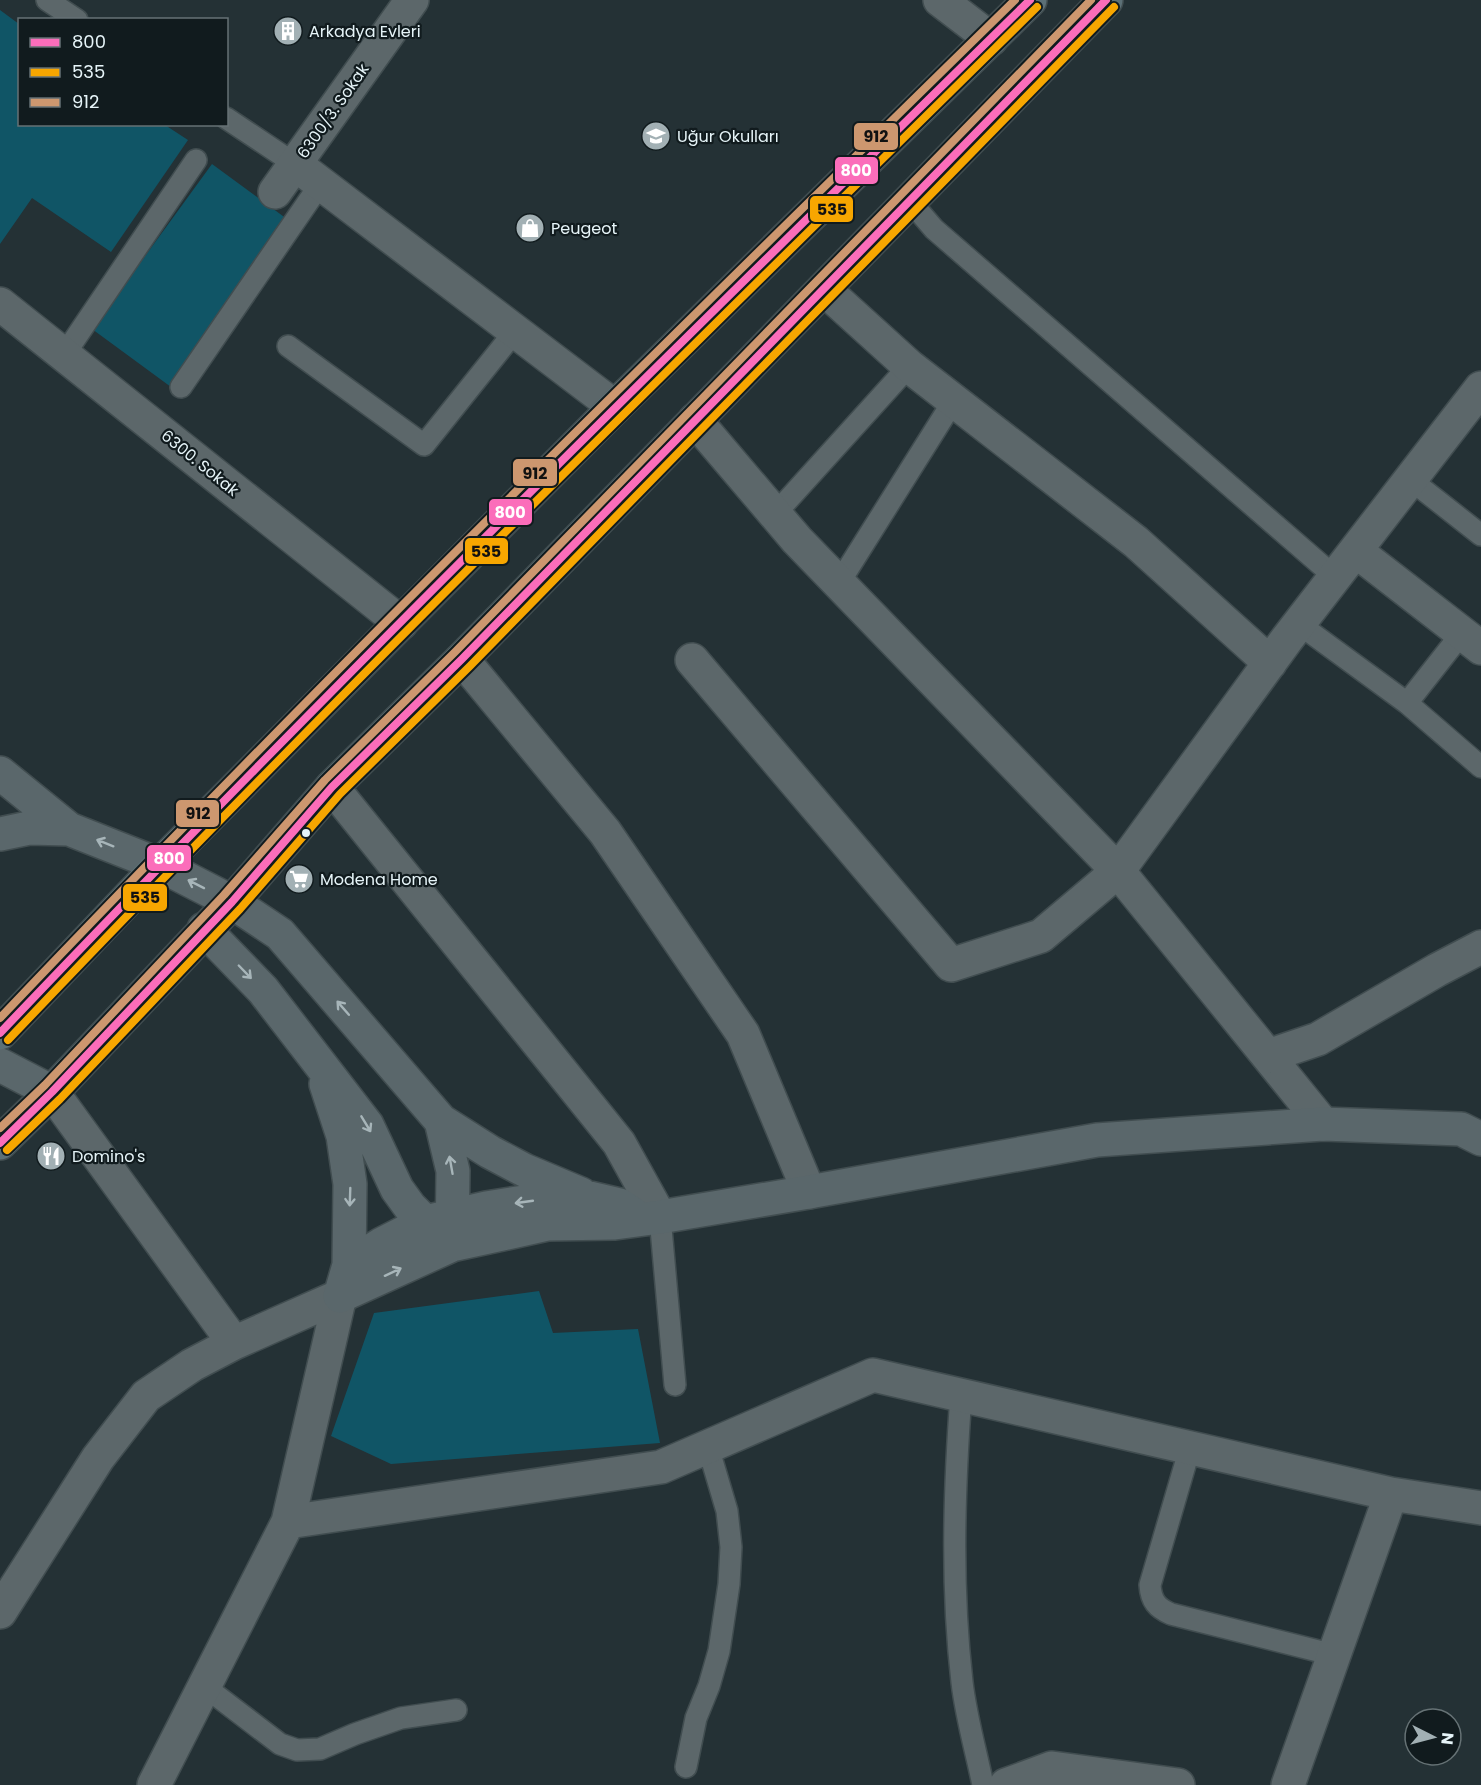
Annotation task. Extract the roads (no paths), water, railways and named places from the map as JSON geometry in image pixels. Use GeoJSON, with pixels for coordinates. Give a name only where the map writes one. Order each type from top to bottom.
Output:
{"type":"FeatureCollection","features":[{"type":"Feature","properties":{"kind":"highway"},"geometry":{"type":"LineString","coordinates":[[0,1033],[160,865],[615,407],[1030,0]]}},
{"type":"Feature","properties":{"kind":"highway"},"geometry":{"type":"LineString","coordinates":[[0,1143],[52,1092],[232,902],[333,787],[462,659],[1106,0]]}},
{"type":"Feature","properties":{"kind":"street","name":"6300/3. Sokak"},"geometry":{"type":"LineString","coordinates":[[275,192],[412,0]]}},
{"type":"Feature","properties":{"kind":"street"},"geometry":{"type":"LineString","coordinates":[[940,0],[992,39]]}},
{"type":"Feature","properties":{"kind":"street"},"geometry":{"type":"LineString","coordinates":[[295,164],[615,407]]}},
{"type":"Feature","properties":{"kind":"street"},"geometry":{"type":"LineString","coordinates":[[824,289],[909,366],[1136,542],[1270,663]]}},
{"type":"Feature","properties":{"kind":"street","name":"6300. Sokak"},"geometry":{"type":"LineString","coordinates":[[0,304],[401,623]]}},
{"type":"Feature","properties":{"kind":"street"},"geometry":{"type":"LineString","coordinates":[[692,660],[951,965],[1041,936],[1118,871],[1299,624],[1481,388]]}},
{"type":"Feature","properties":{"kind":"street"},"geometry":{"type":"LineString","coordinates":[[695,420],[797,540],[1118,871],[1323,1124]]}},
{"type":"Feature","properties":{"kind":"street"},"geometry":{"type":"LineString","coordinates":[[1356,551],[1471,641]]}},
{"type":"Feature","properties":{"kind":"street"},"geometry":{"type":"LineString","coordinates":[[462,659],[605,832],[743,1034],[809,1192]]}},
{"type":"Feature","properties":{"kind":"street"},"geometry":{"type":"LineString","coordinates":[[0,773],[69,829],[160,865],[232,902],[280,934],[441,1121],[524,1170],[590,1198],[620,1205],[650,1217]]}},
{"type":"Feature","properties":{"kind":"street"},"geometry":{"type":"LineString","coordinates":[[333,787],[620,1143],[650,1217]]}},
{"type":"Feature","properties":{"kind":"street"},"geometry":{"type":"LineString","coordinates":[[0,834],[29,828],[69,829]]}},
{"type":"Feature","properties":{"kind":"street"},"geometry":{"type":"LineString","coordinates":[[204,929],[263,990],[367,1125],[397,1189],[410,1207],[443,1227]]}},
{"type":"Feature","properties":{"kind":"street"},"geometry":{"type":"LineString","coordinates":[[1268,1056],[1318,1039],[1481,947]]}},
{"type":"Feature","properties":{"kind":"street"},"geometry":{"type":"LineString","coordinates":[[154,1785],[288,1522],[349,1265],[350,1184],[343,1136],[317,1059]]}},
{"type":"Feature","properties":{"kind":"street"},"geometry":{"type":"LineString","coordinates":[[0,1065],[52,1092],[234,1343]]}},
{"type":"Feature","properties":{"kind":"street"},"geometry":{"type":"LineString","coordinates":[[441,1121],[453,1171],[443,1227]]}},
{"type":"Feature","properties":{"kind":"street"},"geometry":{"type":"LineString","coordinates":[[0,1612],[98,1458],[146,1395],[192,1365],[234,1343],[340,1296],[443,1227],[615,1223],[809,1192],[1097,1140],[1323,1124],[1461,1128],[1481,1139]]}},
{"type":"Feature","properties":{"kind":"street"},"geometry":{"type":"LineString","coordinates":[[349,1265],[382,1244],[530,1201],[590,1198]]}},
{"type":"Feature","properties":{"kind":"street"},"geometry":{"type":"LineString","coordinates":[[288,1522],[661,1467],[873,1376],[1391,1494],[1481,1508]]}},
{"type":"Feature","properties":{"kind":"street"},"geometry":{"type":"LineString","coordinates":[[1288,1785],[1391,1494]]}},
{"type":"Feature","properties":{"kind":"street"},"geometry":{"type":"LineString","coordinates":[[1006,1785],[1052,1768],[1178,1785]]}},
{"type":"Feature","properties":{"kind":"lane"},"geometry":{"type":"LineString","coordinates":[[47,0],[74,18]]}},
{"type":"Feature","properties":{"kind":"lane"},"geometry":{"type":"LineString","coordinates":[[228,119],[295,164]]}},
{"type":"Feature","properties":{"kind":"lane"},"geometry":{"type":"LineString","coordinates":[[64,355],[196,160]]}},
{"type":"Feature","properties":{"kind":"lane"},"geometry":{"type":"LineString","coordinates":[[181,387],[321,183]]}},
{"type":"Feature","properties":{"kind":"lane"},"geometry":{"type":"LineString","coordinates":[[909,201],[934,229],[1335,577]]}},
{"type":"Feature","properties":{"kind":"lane"},"geometry":{"type":"LineString","coordinates":[[288,346],[424,445],[516,330]]}},
{"type":"Feature","properties":{"kind":"lane"},"geometry":{"type":"LineString","coordinates":[[775,514],[909,366]]}},
{"type":"Feature","properties":{"kind":"lane"},"geometry":{"type":"LineString","coordinates":[[839,583],[954,400]]}},
{"type":"Feature","properties":{"kind":"lane"},"geometry":{"type":"LineString","coordinates":[[1411,480],[1481,535]]}},
{"type":"Feature","properties":{"kind":"lane"},"geometry":{"type":"LineString","coordinates":[[1299,624],[1407,704],[1481,767]]}},
{"type":"Feature","properties":{"kind":"lane"},"geometry":{"type":"LineString","coordinates":[[1407,704],[1471,641]]}},
{"type":"Feature","properties":{"kind":"lane"},"geometry":{"type":"LineString","coordinates":[[650,1217],[675,1385]]}},
{"type":"Feature","properties":{"kind":"lane"},"geometry":{"type":"LineString","coordinates":[[961,1395],[955,1469],[953,1543],[955,1614],[962,1685],[983,1785]]}},
{"type":"Feature","properties":{"kind":"lane"},"geometry":{"type":"LineString","coordinates":[[686,1767],[696,1718],[709,1686],[719,1651],[729,1584],[731,1547],[727,1511],[708,1447]]}},
{"type":"Feature","properties":{"kind":"lane"},"geometry":{"type":"LineString","coordinates":[[1190,1448],[1150,1585],[1154,1603],[1171,1614],[1334,1654]]}},
{"type":"Feature","properties":{"kind":"lane"},"geometry":{"type":"LineString","coordinates":[[204,1686],[280,1744],[297,1750],[320,1749],[401,1718],[456,1710]]}},
{"type":"Feature","properties":{"kind":"place","name":"Arkadya Evleri"},"geometry":{"type":"Point","coordinates":[288,31]}},
{"type":"Feature","properties":{"kind":"place","name":"Uğur Okulları"},"geometry":{"type":"Point","coordinates":[656,136]}},
{"type":"Feature","properties":{"kind":"place","name":"Peugeot"},"geometry":{"type":"Point","coordinates":[530,228]}},
{"type":"Feature","properties":{"kind":"place","name":"Modena Home"},"geometry":{"type":"Point","coordinates":[299,879]}},
{"type":"Feature","properties":{"kind":"place","name":"Domino's"},"geometry":{"type":"Point","coordinates":[51,1156]}}]}
